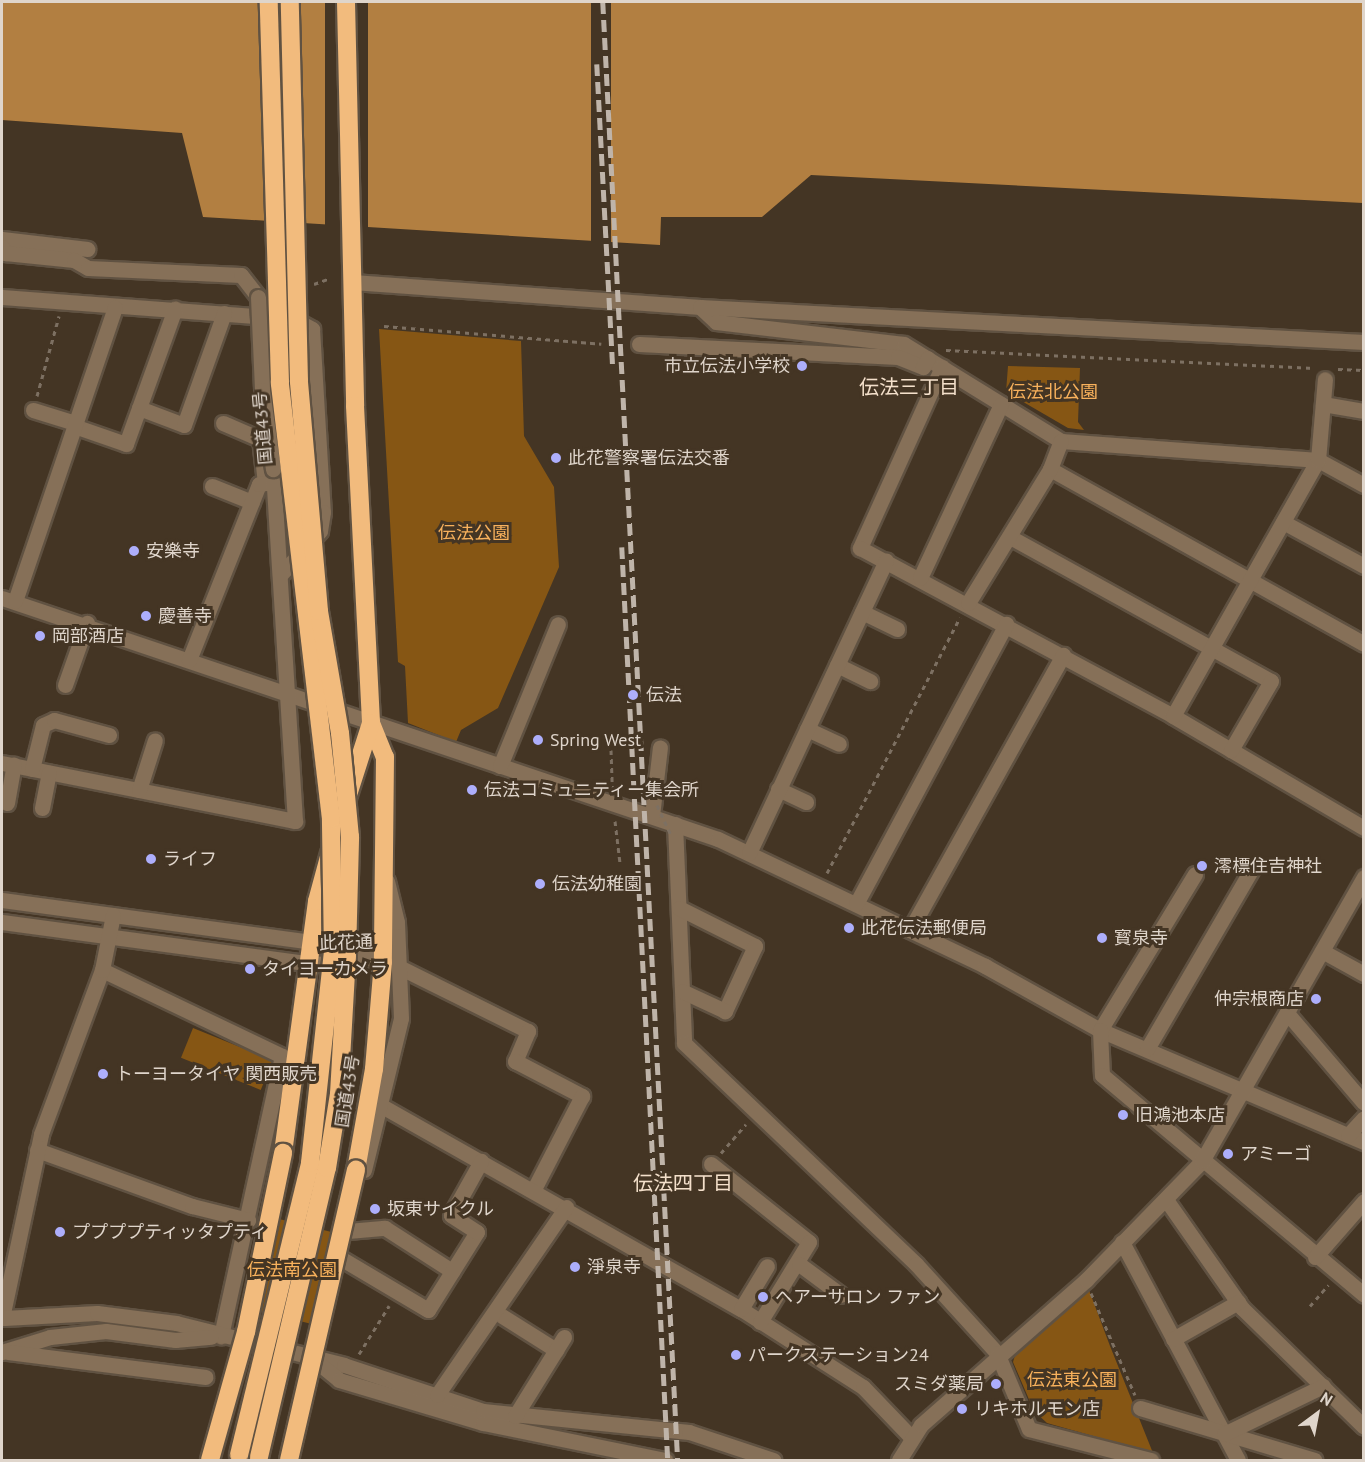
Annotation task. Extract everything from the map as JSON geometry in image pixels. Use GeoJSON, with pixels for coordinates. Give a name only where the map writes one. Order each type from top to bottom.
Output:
{"type":"FeatureCollection","features":[{"type":"Feature","properties":{"kind":"highway","name":"国道43号"},"geometry":{"type":"LineString","coordinates":[[238,1459],[310,1163],[333,951],[331,819],[280,383],[269,2]]}},
{"type":"Feature","properties":{"kind":"highway","name":"国道43号"},"geometry":{"type":"LineString","coordinates":[[259,1459],[327,1168],[339,1094],[347,956],[350,837],[340,733],[319,611],[300,393],[290,2]]}},
{"type":"Feature","properties":{"kind":"highway","name":"国道43号"},"geometry":{"type":"LineString","coordinates":[[210,1461],[246,1332],[283,1153],[323,876],[371,723],[352,282],[346,2]]}},
{"type":"Feature","properties":{"kind":"highway","name":"国道43号"},"geometry":{"type":"LineString","coordinates":[[289,1461],[356,1170],[374,1069],[383,962],[385,757],[371,723]]}},
{"type":"Feature","properties":{"kind":"street"},"geometry":{"type":"LineString","coordinates":[[2,239],[87,249]]}},
{"type":"Feature","properties":{"kind":"street"},"geometry":{"type":"LineString","coordinates":[[2,247],[5,253],[74,260],[88,268],[241,275],[258,297],[262,390],[282,573],[295,821],[8,764],[8,803]]}},
{"type":"Feature","properties":{"kind":"street"},"geometry":{"type":"LineString","coordinates":[[352,282],[700,307],[1364,342]]}},
{"type":"Feature","properties":{"kind":"street"},"geometry":{"type":"LineString","coordinates":[[2,297],[115,308],[175,309],[294,319],[312,329],[323,512],[320,531],[282,573]]}},
{"type":"Feature","properties":{"kind":"street"},"geometry":{"type":"LineString","coordinates":[[700,307],[716,322],[904,344],[933,354],[942,367],[1061,441],[1318,460],[1364,485]]}},
{"type":"Feature","properties":{"kind":"street"},"geometry":{"type":"LineString","coordinates":[[115,308],[75,425],[8,600],[87,623],[290,696],[500,766],[654,811],[673,830],[748,854],[856,904],[1100,1030],[1244,1088],[1364,1142]]}},
{"type":"Feature","properties":{"kind":"street"},"geometry":{"type":"LineString","coordinates":[[33,410],[126,444],[175,309]]}},
{"type":"Feature","properties":{"kind":"street"},"geometry":{"type":"LineString","coordinates":[[139,408],[184,425],[224,313]]}},
{"type":"Feature","properties":{"kind":"street"},"geometry":{"type":"LineString","coordinates":[[639,344],[898,357],[922,367],[933,354]]}},
{"type":"Feature","properties":{"kind":"street"},"geometry":{"type":"LineString","coordinates":[[942,367],[860,548],[968,603],[1173,716],[1364,828]]}},
{"type":"Feature","properties":{"kind":"street"},"geometry":{"type":"LineString","coordinates":[[1173,716],[1318,460],[1325,379]]}},
{"type":"Feature","properties":{"kind":"street"},"geometry":{"type":"LineString","coordinates":[[920,578],[1001,404]]}},
{"type":"Feature","properties":{"kind":"street"},"geometry":{"type":"LineString","coordinates":[[1323,404],[1364,411]]}},
{"type":"Feature","properties":{"kind":"street"},"geometry":{"type":"LineString","coordinates":[[223,423],[260,439],[271,478]]}},
{"type":"Feature","properties":{"kind":"street"},"geometry":{"type":"LineString","coordinates":[[968,603],[1050,469],[1061,441]]}},
{"type":"Feature","properties":{"kind":"street"},"geometry":{"type":"LineString","coordinates":[[1050,469],[1249,582],[1364,644]]}},
{"type":"Feature","properties":{"kind":"street"},"geometry":{"type":"LineString","coordinates":[[189,660],[252,502],[271,478]]}},
{"type":"Feature","properties":{"kind":"street"},"geometry":{"type":"LineString","coordinates":[[212,486],[252,502]]}},
{"type":"Feature","properties":{"kind":"street"},"geometry":{"type":"LineString","coordinates":[[1283,522],[1364,566]]}},
{"type":"Feature","properties":{"kind":"street"},"geometry":{"type":"LineString","coordinates":[[1010,537],[1271,681],[1231,750]]}},
{"type":"Feature","properties":{"kind":"street"},"geometry":{"type":"LineString","coordinates":[[748,854],[886,561]]}},
{"type":"Feature","properties":{"kind":"street"},"geometry":{"type":"LineString","coordinates":[[862,612],[897,629]]}},
{"type":"Feature","properties":{"kind":"street"},"geometry":{"type":"LineString","coordinates":[[65,685],[87,623]]}},
{"type":"Feature","properties":{"kind":"street"},"geometry":{"type":"LineString","coordinates":[[500,766],[558,624]]}},
{"type":"Feature","properties":{"kind":"street"},"geometry":{"type":"LineString","coordinates":[[856,904],[1006,624]]}},
{"type":"Feature","properties":{"kind":"street"},"geometry":{"type":"LineString","coordinates":[[910,930],[1063,655]]}},
{"type":"Feature","properties":{"kind":"street"},"geometry":{"type":"LineString","coordinates":[[837,665],[870,681]]}},
{"type":"Feature","properties":{"kind":"street"},"geometry":{"type":"LineString","coordinates":[[32,769],[43,725],[54,720],[109,735]]}},
{"type":"Feature","properties":{"kind":"street"},"geometry":{"type":"LineString","coordinates":[[807,729],[839,744]]}},
{"type":"Feature","properties":{"kind":"street"},"geometry":{"type":"LineString","coordinates":[[140,790],[155,740]]}},
{"type":"Feature","properties":{"kind":"street"},"geometry":{"type":"LineString","coordinates":[[654,811],[660,747]]}},
{"type":"Feature","properties":{"kind":"street"},"geometry":{"type":"LineString","coordinates":[[42,808],[49,773]]}},
{"type":"Feature","properties":{"kind":"street"},"geometry":{"type":"LineString","coordinates":[[778,789],[806,802]]}},
{"type":"Feature","properties":{"kind":"street"},"geometry":{"type":"LineString","coordinates":[[673,830],[679,908],[684,1043],[916,1264],[996,1353],[1029,1429],[1151,1461]]}},
{"type":"Feature","properties":{"kind":"street"},"geometry":{"type":"LineString","coordinates":[[1147,1049],[1253,867]]}},
{"type":"Feature","properties":{"kind":"street"},"geometry":{"type":"LineString","coordinates":[[317,1362],[400,1018],[401,968],[383,868]]}},
{"type":"Feature","properties":{"kind":"street"},"geometry":{"type":"LineString","coordinates":[[1195,874],[1100,1030],[1102,1075],[1315,1257],[1364,1295]]}},
{"type":"Feature","properties":{"kind":"street"},"geometry":{"type":"LineString","coordinates":[[899,1461],[911,1437],[996,1353],[1086,1280],[1122,1242],[1167,1201],[1202,1161],[1364,877]]}},
{"type":"Feature","properties":{"kind":"street","name":"此花通"},"geometry":{"type":"LineString","coordinates":[[2,900],[313,942],[383,962]]}},
{"type":"Feature","properties":{"kind":"street"},"geometry":{"type":"LineString","coordinates":[[679,908],[755,946],[725,1011],[682,991]]}},
{"type":"Feature","properties":{"kind":"street"},"geometry":{"type":"LineString","coordinates":[[113,915],[102,970],[37,1150],[3,1318],[97,1313],[176,1323],[317,1362],[351,1367],[437,1395],[515,1416],[591,1418],[689,1432],[773,1461]]}},
{"type":"Feature","properties":{"kind":"street","name":"此花通"},"geometry":{"type":"LineString","coordinates":[[2,922],[310,964],[383,962]]}},
{"type":"Feature","properties":{"kind":"street"},"geometry":{"type":"LineString","coordinates":[[1322,951],[1364,974]]}},
{"type":"Feature","properties":{"kind":"street"},"geometry":{"type":"LineString","coordinates":[[401,968],[528,1031],[515,1061],[582,1096],[534,1189]]}},
{"type":"Feature","properties":{"kind":"street"},"geometry":{"type":"LineString","coordinates":[[102,970],[282,1056],[221,1336]]}},
{"type":"Feature","properties":{"kind":"street"},"geometry":{"type":"LineString","coordinates":[[1287,1012],[1364,1103]]}},
{"type":"Feature","properties":{"kind":"street"},"geometry":{"type":"LineString","coordinates":[[380,1105],[566,1207],[741,1310],[863,1386],[911,1437]]}},
{"type":"Feature","properties":{"kind":"street"},"geometry":{"type":"LineString","coordinates":[[1348,1135],[1364,1118]]}},
{"type":"Feature","properties":{"kind":"street"},"geometry":{"type":"LineString","coordinates":[[37,1150],[192,1206],[248,1220]]}},
{"type":"Feature","properties":{"kind":"street"},"geometry":{"type":"LineString","coordinates":[[342,1259],[428,1310],[477,1232],[451,1215],[481,1161]]}},
{"type":"Feature","properties":{"kind":"street"},"geometry":{"type":"LineString","coordinates":[[711,1164],[809,1242],[799,1264],[760,1322]]}},
{"type":"Feature","properties":{"kind":"street"},"geometry":{"type":"LineString","coordinates":[[1167,1201],[1238,1302],[1364,1427]]}},
{"type":"Feature","properties":{"kind":"street"},"geometry":{"type":"LineString","coordinates":[[1315,1257],[1364,1202]]}},
{"type":"Feature","properties":{"kind":"street"},"geometry":{"type":"LineString","coordinates":[[437,1395],[566,1207]]}},
{"type":"Feature","properties":{"kind":"street"},"geometry":{"type":"LineString","coordinates":[[348,1230],[385,1228],[452,1271]]}},
{"type":"Feature","properties":{"kind":"street"},"geometry":{"type":"LineString","coordinates":[[1122,1242],[1238,1461]]}},
{"type":"Feature","properties":{"kind":"street"},"geometry":{"type":"LineString","coordinates":[[799,1264],[842,1295]]}},
{"type":"Feature","properties":{"kind":"street"},"geometry":{"type":"LineString","coordinates":[[741,1310],[767,1266]]}},
{"type":"Feature","properties":{"kind":"street"},"geometry":{"type":"LineString","coordinates":[[1173,1339],[1238,1302]]}},
{"type":"Feature","properties":{"kind":"street"},"geometry":{"type":"LineString","coordinates":[[502,1316],[560,1344],[515,1416]]}},
{"type":"Feature","properties":{"kind":"street"},"geometry":{"type":"LineString","coordinates":[[3,1352],[50,1337],[106,1331],[175,1340],[221,1336]]}},
{"type":"Feature","properties":{"kind":"street"},"geometry":{"type":"LineString","coordinates":[[3,1352],[205,1377]]}},
{"type":"Feature","properties":{"kind":"street"},"geometry":{"type":"LineString","coordinates":[[317,1362],[339,1380],[483,1423],[665,1461]]}},
{"type":"Feature","properties":{"kind":"street"},"geometry":{"type":"LineString","coordinates":[[1224,1434],[1323,1386]]}},
{"type":"Feature","properties":{"kind":"street"},"geometry":{"type":"LineString","coordinates":[[1140,1408],[1314,1461]]}},
{"type":"Feature","properties":{"kind":"path"},"geometry":{"type":"LineString","coordinates":[[33,410],[63,303]]}},
{"type":"Feature","properties":{"kind":"path"},"geometry":{"type":"LineString","coordinates":[[384,326],[601,344]]}},
{"type":"Feature","properties":{"kind":"path"},"geometry":{"type":"LineString","coordinates":[[933,354],[1364,370]]}},
{"type":"Feature","properties":{"kind":"path"},"geometry":{"type":"LineString","coordinates":[[819,887],[968,603]]}},
{"type":"Feature","properties":{"kind":"path"},"geometry":{"type":"LineString","coordinates":[[654,811],[673,830]]}},
{"type":"Feature","properties":{"kind":"path"},"geometry":{"type":"LineString","coordinates":[[711,1164],[757,1112]]}},
{"type":"Feature","properties":{"kind":"path"},"geometry":{"type":"LineString","coordinates":[[1310,1306],[1337,1274]]}},
{"type":"Feature","properties":{"kind":"path"},"geometry":{"type":"LineString","coordinates":[[1086,1280],[1140,1408]]}},
{"type":"Feature","properties":{"kind":"path"},"geometry":{"type":"LineString","coordinates":[[351,1367],[398,1291]]}},
{"type":"Feature","properties":{"kind":"green space","name":"伝法公園"},"geometry":{"type":"Polygon","coordinates":[[[379,329],[521,341],[524,436],[554,487],[559,567],[498,708],[461,730],[456,742],[408,723],[405,666],[398,662],[379,329]]]}},
{"type":"Feature","properties":{"kind":"green space","name":"伝法北公園"},"geometry":{"type":"Polygon","coordinates":[[[1008,366],[1080,368],[1078,422],[1084,430],[1068,428],[1006,392],[1008,366]]]}},
{"type":"Feature","properties":{"kind":"green space"},"geometry":{"type":"Polygon","coordinates":[[[193,1028],[273,1060],[261,1090],[181,1058],[193,1028]]]}},
{"type":"Feature","properties":{"kind":"green space","name":"伝法南公園"},"geometry":{"type":"Polygon","coordinates":[[[263,1215],[343,1235],[320,1326],[240,1306],[263,1215]]]}},
{"type":"Feature","properties":{"kind":"green space","name":"伝法東公園"},"geometry":{"type":"Polygon","coordinates":[[[1089,1290],[1153,1453],[1047,1423],[1034,1411],[1013,1362],[1016,1352],[1089,1290]]]}},
{"type":"Feature","properties":{"kind":"shaded area"},"geometry":{"type":"Polygon","coordinates":[[[2,2],[1363,2],[1363,203],[811,175],[762,217],[661,217],[660,245],[203,217],[182,133],[2,120],[2,2]]]}},
{"type":"Feature","properties":{"kind":"pier"},"geometry":{"type":"Polygon","coordinates":[[[325,2],[368,2],[368,228],[325,228],[325,2]]]}},
{"type":"Feature","properties":{"kind":"pier"},"geometry":{"type":"Polygon","coordinates":[[[591,2],[611,2],[611,244],[591,244],[591,2]]]}},
{"type":"Feature","properties":{"kind":"railway"},"geometry":{"type":"LineString","coordinates":[[603,2],[678,1460]]}},
{"type":"Feature","properties":{"kind":"railway"},"geometry":{"type":"LineString","coordinates":[[597,64],[613,367]]}},
{"type":"Feature","properties":{"kind":"railway"},"geometry":{"type":"LineString","coordinates":[[622,547],[668,1460]]}},
{"type":"Feature","properties":{"kind":"place","name":"市立伝法小学校"},"geometry":{"type":"Point","coordinates":[802,366]}},
{"type":"Feature","properties":{"kind":"place","name":"此花警察署伝法交番"},"geometry":{"type":"Point","coordinates":[556,458]}},
{"type":"Feature","properties":{"kind":"place","name":"安樂寺"},"geometry":{"type":"Point","coordinates":[134,551]}},
{"type":"Feature","properties":{"kind":"place","name":"慶善寺"},"geometry":{"type":"Point","coordinates":[146,616]}},
{"type":"Feature","properties":{"kind":"place","name":"岡部酒店"},"geometry":{"type":"Point","coordinates":[40,636]}},
{"type":"Feature","properties":{"kind":"place","name":"伝法"},"geometry":{"type":"Point","coordinates":[633,695]}},
{"type":"Feature","properties":{"kind":"place","name":"Spring West"},"geometry":{"type":"Point","coordinates":[538,740]}},
{"type":"Feature","properties":{"kind":"place","name":"伝法コミュニティー集会所"},"geometry":{"type":"Point","coordinates":[472,790]}},
{"type":"Feature","properties":{"kind":"place","name":"ライフ"},"geometry":{"type":"Point","coordinates":[151,859]}},
{"type":"Feature","properties":{"kind":"place","name":"澪標住吉神社"},"geometry":{"type":"Point","coordinates":[1202,866]}},
{"type":"Feature","properties":{"kind":"place","name":"伝法幼稚園"},"geometry":{"type":"Point","coordinates":[540,884]}},
{"type":"Feature","properties":{"kind":"place","name":"此花伝法郵便局"},"geometry":{"type":"Point","coordinates":[849,928]}},
{"type":"Feature","properties":{"kind":"place","name":"寳泉寺"},"geometry":{"type":"Point","coordinates":[1102,938]}},
{"type":"Feature","properties":{"kind":"place","name":"タイヨーカメラ"},"geometry":{"type":"Point","coordinates":[250,969]}},
{"type":"Feature","properties":{"kind":"place","name":"仲宗根商店"},"geometry":{"type":"Point","coordinates":[1316,999]}},
{"type":"Feature","properties":{"kind":"place","name":"トーヨータイヤ 関西販売"},"geometry":{"type":"Point","coordinates":[103,1074]}},
{"type":"Feature","properties":{"kind":"place","name":"旧鴻池本店"},"geometry":{"type":"Point","coordinates":[1123,1115]}},
{"type":"Feature","properties":{"kind":"place","name":"アミーゴ"},"geometry":{"type":"Point","coordinates":[1228,1154]}},
{"type":"Feature","properties":{"kind":"place","name":"坂東サイクル"},"geometry":{"type":"Point","coordinates":[375,1209]}},
{"type":"Feature","properties":{"kind":"place","name":"ププププティッタプティ"},"geometry":{"type":"Point","coordinates":[60,1232]}},
{"type":"Feature","properties":{"kind":"place","name":"淨泉寺"},"geometry":{"type":"Point","coordinates":[575,1267]}},
{"type":"Feature","properties":{"kind":"place","name":"ヘアーサロン ファン"},"geometry":{"type":"Point","coordinates":[763,1297]}},
{"type":"Feature","properties":{"kind":"place","name":"パークステーション24"},"geometry":{"type":"Point","coordinates":[736,1355]}},
{"type":"Feature","properties":{"kind":"place","name":"スミダ薬局"},"geometry":{"type":"Point","coordinates":[996,1384]}},
{"type":"Feature","properties":{"kind":"place","name":"リキホルモン店"},"geometry":{"type":"Point","coordinates":[962,1409]}},
{"type":"Feature","properties":{"kind":"district","name":"伝法三丁目"},"geometry":{"type":"Point","coordinates":[909,387]}},
{"type":"Feature","properties":{"kind":"district","name":"伝法四丁目"},"geometry":{"type":"Point","coordinates":[683,1183]}}]}
